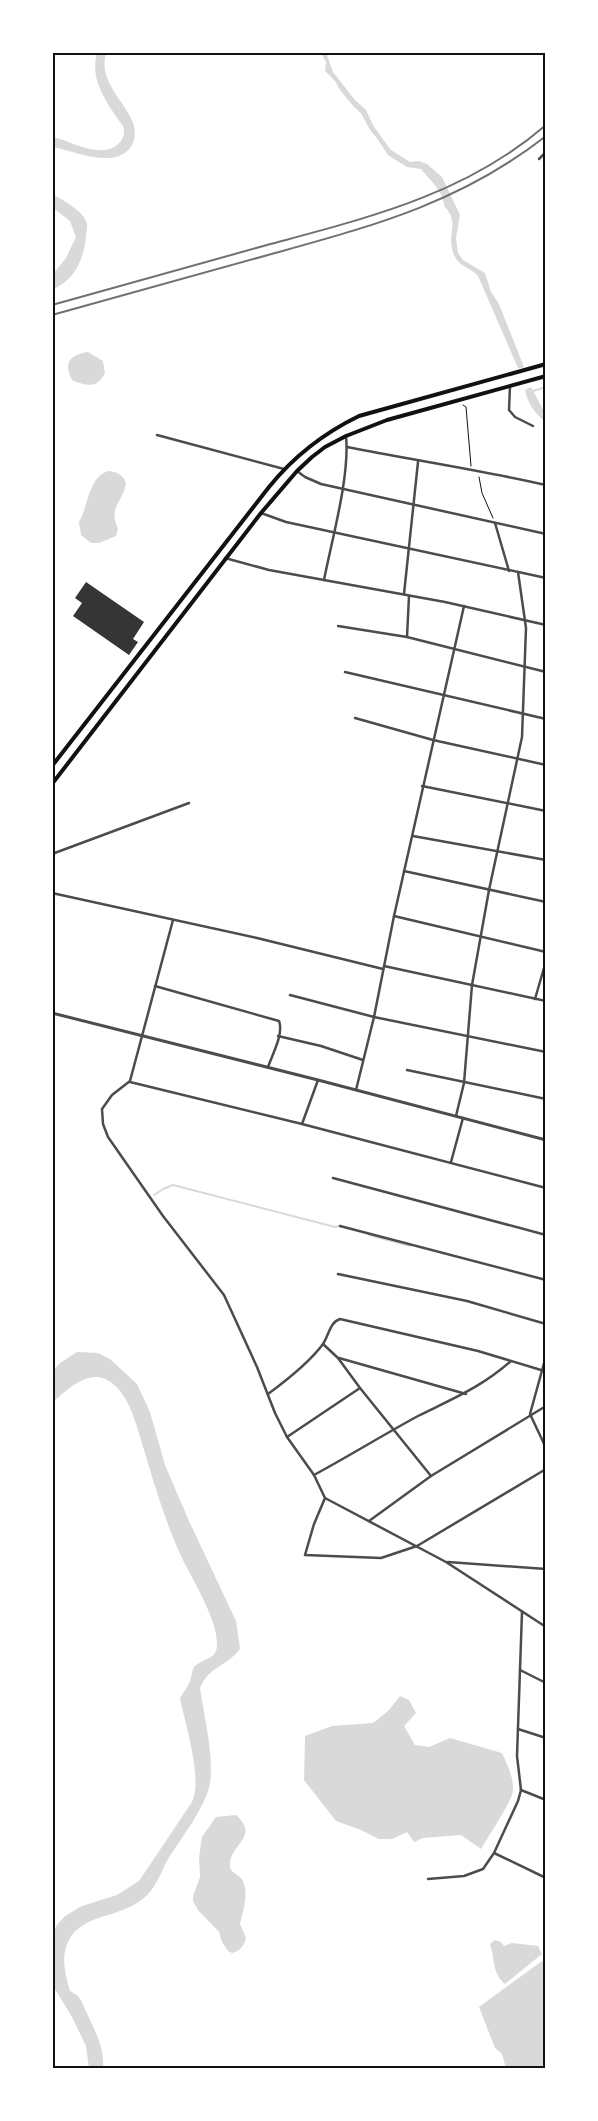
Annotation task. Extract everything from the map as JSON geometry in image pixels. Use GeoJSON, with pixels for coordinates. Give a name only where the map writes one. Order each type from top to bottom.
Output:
{"type":"FeatureCollection","features":[{"type":"Feature","properties":{"kind":"main road"},"geometry":{"type":"LineString","coordinates":[[52,766],[284,469],[315,440],[359,416],[546,364]]}},
{"type":"Feature","properties":{"kind":"main road"},"geometry":{"type":"LineString","coordinates":[[52,784],[261,513],[297,471],[324,447],[387,420],[546,376]]}},
{"type":"Feature","properties":{"kind":"main road"},"geometry":{"type":"LineString","coordinates":[[185,596],[193,603]]}},
{"type":"Feature","properties":{"kind":"main road"},"geometry":{"type":"LineString","coordinates":[[174,609],[183,616]]}},
{"type":"Feature","properties":{"kind":"street"},"geometry":{"type":"LineString","coordinates":[[539,159],[546,152]]}},
{"type":"Feature","properties":{"kind":"street"},"geometry":{"type":"LineString","coordinates":[[510,386],[509,410],[520,420],[533,426]]}},
{"type":"Feature","properties":{"kind":"street"},"geometry":{"type":"LineString","coordinates":[[156,435],[284,469]]}},
{"type":"Feature","properties":{"kind":"street"},"geometry":{"type":"LineString","coordinates":[[324,580],[342,489],[347,447],[346,436]]}},
{"type":"Feature","properties":{"kind":"street"},"geometry":{"type":"LineString","coordinates":[[347,447],[546,485]]}},
{"type":"Feature","properties":{"kind":"street"},"geometry":{"type":"LineString","coordinates":[[404,594],[415,504],[418,461]]}},
{"type":"Feature","properties":{"kind":"street"},"geometry":{"type":"LineString","coordinates":[[297,471],[312,480],[342,489],[546,534]]}},
{"type":"Feature","properties":{"kind":"street"},"geometry":{"type":"LineString","coordinates":[[261,513],[286,522],[546,578]]}},
{"type":"Feature","properties":{"kind":"street"},"geometry":{"type":"LineString","coordinates":[[495,523],[509,571]]}},
{"type":"Feature","properties":{"kind":"street"},"geometry":{"type":"LineString","coordinates":[[226,558],[269,570],[404,594],[546,625]]}},
{"type":"Feature","properties":{"kind":"street"},"geometry":{"type":"LineString","coordinates":[[456,1116],[464,1083],[466,1036],[480,937],[516,758],[522,737],[525,667],[524,620],[518,572]]}},
{"type":"Feature","properties":{"kind":"street"},"geometry":{"type":"LineString","coordinates":[[407,637],[409,596]]}},
{"type":"Feature","properties":{"kind":"street"},"geometry":{"type":"LineString","coordinates":[[356,1090],[374,1017],[422,786],[464,606]]}},
{"type":"Feature","properties":{"kind":"street"},"geometry":{"type":"LineString","coordinates":[[338,626],[407,637],[546,672]]}},
{"type":"Feature","properties":{"kind":"street"},"geometry":{"type":"LineString","coordinates":[[345,672],[546,719]]}},
{"type":"Feature","properties":{"kind":"street"},"geometry":{"type":"LineString","coordinates":[[355,718],[433,740],[546,765]]}},
{"type":"Feature","properties":{"kind":"street"},"geometry":{"type":"LineString","coordinates":[[422,786],[546,812]]}},
{"type":"Feature","properties":{"kind":"street"},"geometry":{"type":"LineString","coordinates":[[52,854],[190,802]]}},
{"type":"Feature","properties":{"kind":"street"},"geometry":{"type":"LineString","coordinates":[[413,836],[546,860]]}},
{"type":"Feature","properties":{"kind":"street"},"geometry":{"type":"LineString","coordinates":[[404,871],[546,902]]}},
{"type":"Feature","properties":{"kind":"street"},"geometry":{"type":"LineString","coordinates":[[52,894],[257,938],[383,968],[546,1001]]}},
{"type":"Feature","properties":{"kind":"street"},"geometry":{"type":"LineString","coordinates":[[394,916],[546,952]]}},
{"type":"Feature","properties":{"kind":"street"},"geometry":{"type":"LineString","coordinates":[[173,920],[130,1082],[112,1096],[102,1108],[105,1131],[114,1148],[163,1216],[224,1296],[258,1367],[287,1437],[314,1476],[325,1498],[446,1562],[546,1627]]}},
{"type":"Feature","properties":{"kind":"street"},"geometry":{"type":"LineString","coordinates":[[535,999],[546,961]]}},
{"type":"Feature","properties":{"kind":"street"},"geometry":{"type":"LineString","coordinates":[[155,986],[270,1018],[280,1023],[268,1067]]}},
{"type":"Feature","properties":{"kind":"street"},"geometry":{"type":"LineString","coordinates":[[290,994],[374,1017],[546,1052]]}},
{"type":"Feature","properties":{"kind":"street"},"geometry":{"type":"LineString","coordinates":[[52,1013],[546,1140]]}},
{"type":"Feature","properties":{"kind":"street"},"geometry":{"type":"LineString","coordinates":[[278,1036],[321,1046],[364,1060]]}},
{"type":"Feature","properties":{"kind":"street"},"geometry":{"type":"LineString","coordinates":[[407,1070],[546,1099]]}},
{"type":"Feature","properties":{"kind":"street"},"geometry":{"type":"LineString","coordinates":[[302,1124],[318,1080]]}},
{"type":"Feature","properties":{"kind":"street"},"geometry":{"type":"LineString","coordinates":[[130,1082],[302,1124],[546,1188]]}},
{"type":"Feature","properties":{"kind":"street"},"geometry":{"type":"LineString","coordinates":[[451,1162],[463,1118]]}},
{"type":"Feature","properties":{"kind":"street"},"geometry":{"type":"LineString","coordinates":[[332,1178],[546,1235]]}},
{"type":"Feature","properties":{"kind":"street"},"geometry":{"type":"LineString","coordinates":[[340,1226],[546,1280]]}},
{"type":"Feature","properties":{"kind":"street"},"geometry":{"type":"LineString","coordinates":[[338,1274],[467,1301],[546,1324]]}},
{"type":"Feature","properties":{"kind":"street"},"geometry":{"type":"LineString","coordinates":[[268,1394],[296,1372],[323,1344],[334,1322],[344,1319],[541,1370]]}},
{"type":"Feature","properties":{"kind":"street"},"geometry":{"type":"LineString","coordinates":[[323,1344],[338,1358],[431,1476]]}},
{"type":"Feature","properties":{"kind":"street"},"geometry":{"type":"LineString","coordinates":[[546,1356],[530,1414],[546,1448]]}},
{"type":"Feature","properties":{"kind":"street"},"geometry":{"type":"LineString","coordinates":[[338,1358],[466,1394]]}},
{"type":"Feature","properties":{"kind":"street"},"geometry":{"type":"LineString","coordinates":[[314,1476],[394,1429],[466,1394],[512,1361]]}},
{"type":"Feature","properties":{"kind":"street"},"geometry":{"type":"LineString","coordinates":[[287,1437],[360,1388]]}},
{"type":"Feature","properties":{"kind":"street"},"geometry":{"type":"LineString","coordinates":[[368,1521],[431,1476],[546,1406]]}},
{"type":"Feature","properties":{"kind":"street"},"geometry":{"type":"LineString","coordinates":[[325,1498],[314,1524],[305,1554],[382,1558],[417,1546],[546,1469]]}},
{"type":"Feature","properties":{"kind":"street"},"geometry":{"type":"LineString","coordinates":[[446,1562],[546,1570]]}},
{"type":"Feature","properties":{"kind":"street"},"geometry":{"type":"LineString","coordinates":[[428,1879],[476,1873],[488,1863],[515,1811],[522,1790],[517,1756],[522,1612]]}},
{"type":"Feature","properties":{"kind":"street"},"geometry":{"type":"LineString","coordinates":[[520,1670],[546,1683]]}},
{"type":"Feature","properties":{"kind":"street"},"geometry":{"type":"LineString","coordinates":[[518,1729],[546,1738]]}},
{"type":"Feature","properties":{"kind":"street"},"geometry":{"type":"LineString","coordinates":[[522,1790],[546,1800]]}},
{"type":"Feature","properties":{"kind":"street"},"geometry":{"type":"LineString","coordinates":[[494,1853],[546,1878]]}},
{"type":"Feature","properties":{"kind":"path"},"geometry":{"type":"LineString","coordinates":[[457,402],[466,407],[472,470]]}},
{"type":"Feature","properties":{"kind":"path"},"geometry":{"type":"LineString","coordinates":[[479,471],[482,493],[495,523]]}},
{"type":"Feature","properties":{"kind":"shaded area"},"geometry":{"type":"Polygon","coordinates":[[[97,53],[106,53],[105,67],[108,79],[133,123],[135,134],[132,145],[125,153],[116,157],[95,157],[53,147],[53,137],[95,150],[111,148],[123,138],[123,126],[101,92],[96,73],[97,53]]]}},
{"type":"Feature","properties":{"kind":"shaded area"},"geometry":{"type":"Polygon","coordinates":[[[324,53],[327,55],[333,72],[355,100],[366,110],[374,127],[391,150],[410,162],[419,161],[427,164],[442,177],[460,215],[456,238],[458,253],[463,260],[485,273],[491,292],[499,304],[524,367],[518,368],[478,276],[455,257],[451,243],[452,219],[444,206],[444,201],[439,191],[421,169],[407,167],[388,155],[370,130],[361,113],[325,71],[326,62],[322,55],[324,53]]]}},
{"type":"Feature","properties":{"kind":"shaded area"},"geometry":{"type":"Polygon","coordinates":[[[52,194],[78,211],[87,224],[85,245],[77,268],[67,280],[53,289],[53,274],[66,258],[76,237],[70,221],[53,208],[52,194]]]}},
{"type":"Feature","properties":{"kind":"shaded area"},"geometry":{"type":"Polygon","coordinates":[[[88,352],[103,361],[105,373],[98,382],[91,385],[72,380],[68,368],[68,364],[73,357],[88,352]]]}},
{"type":"Feature","properties":{"kind":"shaded area"},"geometry":{"type":"Polygon","coordinates":[[[531,387],[545,413],[545,422],[528,400],[525,390],[531,387]]]}},
{"type":"Feature","properties":{"kind":"shaded area"},"geometry":{"type":"Polygon","coordinates":[[[109,471],[120,474],[126,483],[114,515],[118,529],[116,536],[99,543],[91,543],[81,535],[79,522],[93,485],[102,474],[109,471]]]}},
{"type":"Feature","properties":{"kind":"shaded area"},"geometry":{"type":"Polygon","coordinates":[[[77,1352],[98,1353],[110,1359],[137,1384],[150,1412],[165,1465],[236,1621],[240,1649],[235,1655],[213,1670],[200,1688],[211,1760],[210,1783],[204,1802],[148,1894],[133,1906],[84,1925],[75,1931],[69,1939],[66,1948],[64,1958],[70,1991],[81,2000],[96,2033],[102,2050],[103,2068],[89,2068],[86,2046],[71,2015],[53,1986],[53,1935],[56,1926],[65,1916],[82,1906],[117,1895],[139,1881],[192,1802],[195,1792],[194,1766],[180,1698],[189,1684],[194,1667],[215,1654],[217,1645],[213,1622],[172,1534],[157,1494],[133,1416],[121,1392],[109,1381],[94,1377],[79,1382],[53,1402],[53,1371],[60,1363],[77,1352]]]}},
{"type":"Feature","properties":{"kind":"shaded area"},"geometry":{"type":"Polygon","coordinates":[[[400,1696],[409,1700],[416,1713],[404,1726],[415,1745],[429,1747],[450,1738],[502,1753],[511,1776],[513,1791],[504,1811],[481,1849],[461,1835],[423,1838],[414,1842],[407,1832],[392,1839],[379,1839],[336,1821],[304,1780],[305,1736],[332,1726],[373,1723],[388,1711],[400,1696]]]}},
{"type":"Feature","properties":{"kind":"shaded area"},"geometry":{"type":"Polygon","coordinates":[[[236,1815],[243,1823],[245,1835],[234,1852],[230,1867],[244,1883],[245,1901],[240,1924],[246,1938],[241,1948],[232,1953],[228,1951],[222,1942],[219,1932],[198,1910],[193,1901],[193,1896],[200,1877],[199,1857],[202,1837],[216,1817],[236,1815]]]}},
{"type":"Feature","properties":{"kind":"shaded area"},"geometry":{"type":"Polygon","coordinates":[[[495,1940],[501,1942],[504,1946],[512,1943],[538,1946],[542,1954],[505,1984],[498,1976],[494,1966],[490,1944],[495,1940]]]}},
{"type":"Feature","properties":{"kind":"shaded area"},"geometry":{"type":"Polygon","coordinates":[[[542,1961],[546,1966],[546,2024],[543,2029],[545,2030],[545,2068],[506,2068],[502,2054],[495,2048],[479,2007],[542,1961]]]}},
{"type":"Feature","properties":{"kind":"building"},"geometry":{"type":"Polygon","coordinates":[[[86,582],[144,622],[133,639],[138,642],[129,655],[73,616],[82,603],[75,598],[86,582]]]}},
{"type":"Feature","properties":{"kind":"waterway"},"geometry":{"type":"LineString","coordinates":[[533,391],[546,387]]}},
{"type":"Feature","properties":{"kind":"waterway"},"geometry":{"type":"LineString","coordinates":[[154,1195],[173,1185],[335,1227],[340,1226]]}},
{"type":"Feature","properties":{"kind":"waterway"},"geometry":{"type":"LineString","coordinates":[[369,1235],[410,1246]]}},
{"type":"Feature","properties":{"kind":"railway"},"geometry":{"type":"LineString","coordinates":[[52,305],[341,225],[414,201],[448,187],[482,169],[515,149],[546,125]]}},
{"type":"Feature","properties":{"kind":"railway"},"geometry":{"type":"LineString","coordinates":[[52,315],[379,223],[447,196],[480,179],[546,136]]}}]}
